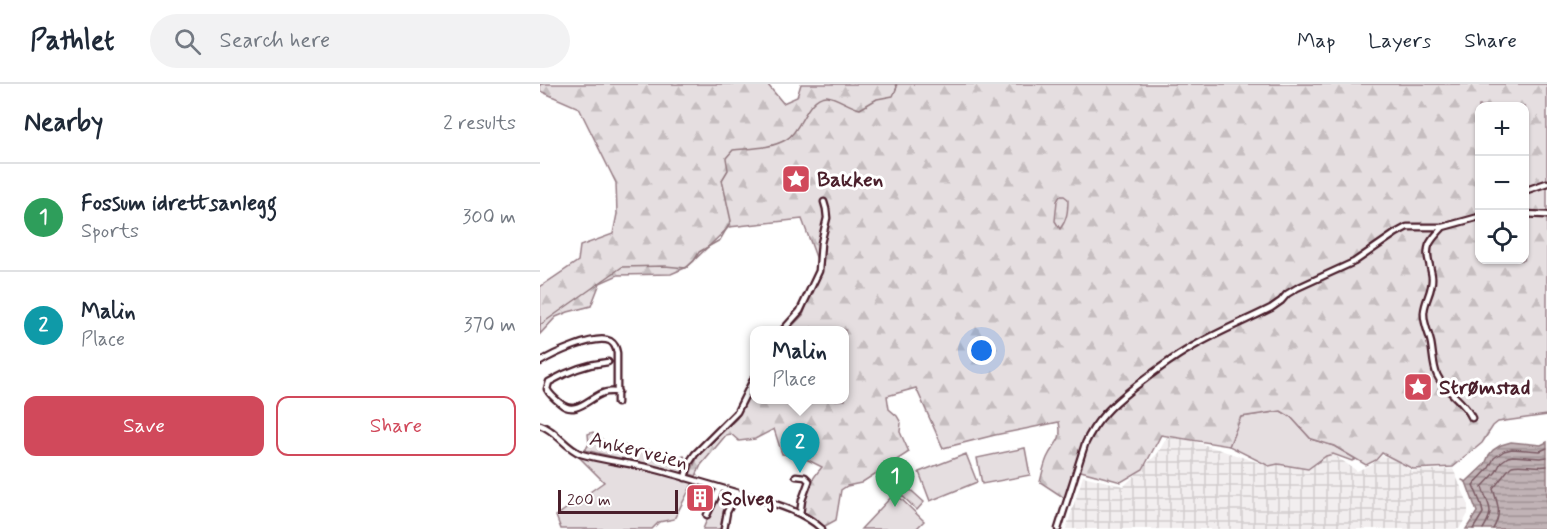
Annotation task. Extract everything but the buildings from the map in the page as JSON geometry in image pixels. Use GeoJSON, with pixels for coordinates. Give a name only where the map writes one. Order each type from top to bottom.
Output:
{"type":"FeatureCollection","features":[{"type":"Feature","properties":{"kind":"street"},"geometry":{"type":"LineString","coordinates":[[1529,189],[1547,183]]}},
{"type":"Feature","properties":{"kind":"street"},"geometry":{"type":"LineString","coordinates":[[787,326],[800,311],[819,271],[826,218],[824,202]]}},
{"type":"Feature","properties":{"kind":"street"},"geometry":{"type":"LineString","coordinates":[[1529,214],[1547,215]]}},
{"type":"Feature","properties":{"kind":"street"},"geometry":{"type":"LineString","coordinates":[[1058,529],[1089,435],[1102,416],[1142,381],[1194,346],[1271,308],[1297,288],[1354,262],[1407,227],[1443,227],[1475,218]]}},
{"type":"Feature","properties":{"kind":"street"},"geometry":{"type":"LineString","coordinates":[[1443,227],[1428,247],[1432,287],[1425,308],[1425,323],[1431,339],[1437,375],[1472,417]]}},
{"type":"Feature","properties":{"kind":"street"},"geometry":{"type":"LineString","coordinates":[[540,362],[579,344],[600,339],[609,340],[615,345],[617,353],[617,403]]}},
{"type":"Feature","properties":{"kind":"street"},"geometry":{"type":"LineString","coordinates":[[608,362],[585,366],[567,373],[549,382],[548,390],[563,406],[569,409],[580,406],[604,393],[618,392]]}},
{"type":"Feature","properties":{"kind":"street"},"geometry":{"type":"LineString","coordinates":[[685,478],[689,463],[695,454],[740,408],[750,387]]}},
{"type":"Feature","properties":{"kind":"street","name":"Ankerveien"},"geometry":{"type":"LineString","coordinates":[[540,425],[570,448],[581,453],[653,469],[736,493],[800,514],[822,529]]}},
{"type":"Feature","properties":{"kind":"street"},"geometry":{"type":"LineString","coordinates":[[796,476],[805,477],[809,481],[800,514]]}},
{"type":"Feature","properties":{"kind":"street"},"geometry":{"type":"LineString","coordinates":[[707,515],[720,488]]}},
{"type":"Feature","properties":{"kind":"street"},"geometry":{"type":"LineString","coordinates":[[724,529],[736,493]]}},
{"type":"Feature","properties":{"kind":"shaded area"},"geometry":{"type":"Polygon","coordinates":[[[1167,437],[1190,440],[1269,466],[1278,464],[1308,469],[1326,456],[1333,454],[1357,471],[1382,456],[1396,459],[1411,471],[1453,469],[1468,503],[1468,514],[1459,529],[1066,529],[1083,476],[1124,486],[1158,453],[1167,437]]]}},
{"type":"Feature","properties":{"kind":"green space"},"geometry":{"type":"Polygon","coordinates":[[[540,84],[769,84],[783,103],[797,97],[801,84],[1547,84],[1547,415],[1498,422],[1482,443],[1453,467],[1413,469],[1382,453],[1376,460],[1366,465],[1334,446],[1311,439],[1291,417],[1281,411],[1241,417],[1229,446],[1161,435],[1143,469],[1121,482],[1077,470],[1066,499],[1040,482],[1047,458],[1059,438],[1059,422],[943,448],[916,388],[887,396],[889,409],[901,423],[900,432],[909,452],[861,483],[841,490],[836,520],[823,527],[802,511],[808,488],[822,467],[800,456],[782,454],[774,429],[755,439],[739,441],[731,434],[726,435],[701,465],[696,476],[690,474],[698,456],[737,418],[750,394],[750,404],[849,404],[849,326],[792,326],[803,315],[820,268],[802,219],[729,227],[687,267],[671,274],[618,275],[600,283],[591,306],[556,317],[540,334],[540,287],[578,261],[580,246],[613,234],[617,214],[616,183],[579,108],[540,91],[540,84]]]}},
{"type":"Feature","properties":{"kind":"green space"},"geometry":{"type":"Polygon","coordinates":[[[1060,196],[1068,199],[1068,207],[1060,229],[1055,221],[1057,201],[1060,196]]]}},
{"type":"Feature","properties":{"kind":"green space"},"geometry":{"type":"Polygon","coordinates":[[[1281,411],[1291,417],[1311,439],[1334,446],[1356,459],[1352,461],[1333,454],[1326,456],[1308,469],[1278,464],[1269,466],[1229,446],[1240,417],[1281,411]]]}},
{"type":"Feature","properties":{"kind":"green space"},"geometry":{"type":"Polygon","coordinates":[[[593,432],[608,444],[624,445],[634,452],[648,450],[676,459],[684,456],[687,462],[681,473],[585,450],[589,444],[588,434],[593,432]]]}},
{"type":"Feature","properties":{"kind":"green space"},"geometry":{"type":"Polygon","coordinates":[[[1025,448],[1030,475],[982,484],[977,458],[1025,448]]]}},
{"type":"Feature","properties":{"kind":"green space"},"geometry":{"type":"Polygon","coordinates":[[[966,454],[977,482],[930,501],[919,472],[966,454]]]}},
{"type":"Feature","properties":{"kind":"green space"},"geometry":{"type":"Polygon","coordinates":[[[578,456],[694,481],[674,519],[659,522],[652,529],[561,529],[556,516],[604,482],[578,456]]]}},
{"type":"Feature","properties":{"kind":"green space"},"geometry":{"type":"Polygon","coordinates":[[[904,484],[924,502],[917,510],[897,491],[904,484]]]}},
{"type":"Feature","properties":{"kind":"green space"},"geometry":{"type":"Polygon","coordinates":[[[720,489],[733,494],[725,511],[722,529],[703,529],[720,489]]]}},
{"type":"Feature","properties":{"kind":"green space"},"geometry":{"type":"Polygon","coordinates":[[[895,493],[924,521],[916,529],[861,529],[895,493]]]}},
{"type":"Feature","properties":{"kind":"water"},"geometry":{"type":"Polygon","coordinates":[[[1511,442],[1541,445],[1547,442],[1547,529],[1466,529],[1477,512],[1466,482],[1485,464],[1493,450],[1511,442]]]}},
{"type":"Feature","properties":{"kind":"waterway"},"geometry":{"type":"LineString","coordinates":[[540,325],[622,267],[686,268],[699,252],[720,240],[731,221],[722,180],[728,170],[726,158],[733,150],[767,146],[787,139],[819,98],[829,96],[860,109],[877,99],[893,96],[896,84]]}},
{"type":"Feature","properties":{"kind":"waterway"},"geometry":{"type":"LineString","coordinates":[[1462,480],[1466,482]]}},
{"type":"Feature","properties":{"kind":"place","name":"Bakken"},"geometry":{"type":"Point","coordinates":[796,179]}},
{"type":"Feature","properties":{"kind":"place","name":"Strømstad"},"geometry":{"type":"Point","coordinates":[1418,387]}},
{"type":"Feature","properties":{"kind":"place","name":"Malin"},"geometry":{"type":"Point","coordinates":[800,473]}},
{"type":"Feature","properties":{"kind":"place","name":"Solveg"},"geometry":{"type":"Point","coordinates":[700,498]}},
{"type":"Feature","properties":{"kind":"place","name":"Fossum idrettsanlegg"},"geometry":{"type":"Point","coordinates":[895,507]}}]}
